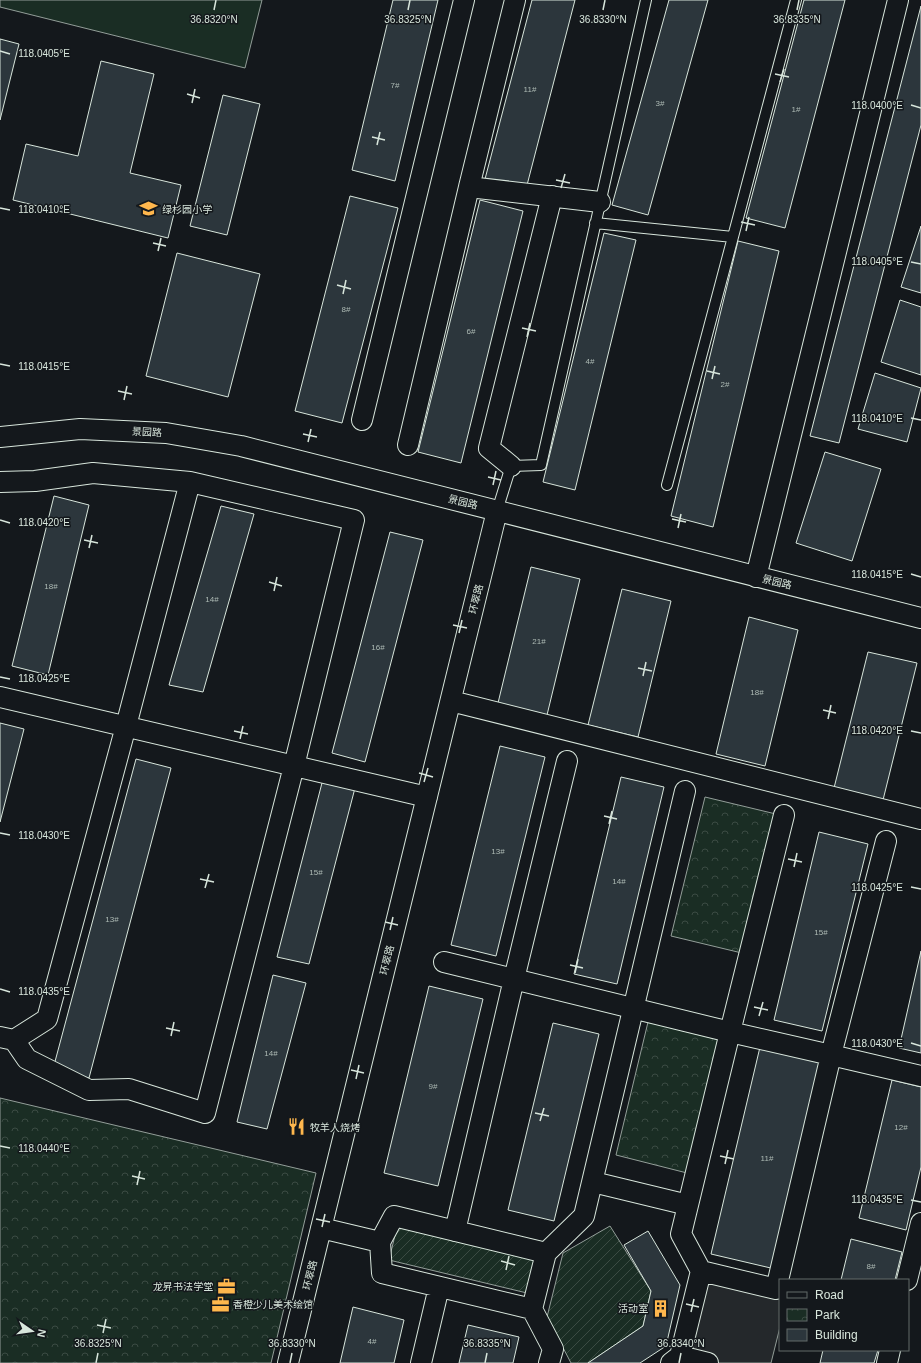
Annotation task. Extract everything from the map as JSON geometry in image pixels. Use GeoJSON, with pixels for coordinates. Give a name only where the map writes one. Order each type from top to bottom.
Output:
{"type":"FeatureCollection","features":[{"type":"Feature","properties":{"kind":"street"},"geometry":{"type":"LineString","coordinates":[[362,420],[464,0]]}},
{"type":"Feature","properties":{"kind":"street"},"geometry":{"type":"LineString","coordinates":[[408,445],[515,0]]}},
{"type":"Feature","properties":{"kind":"street"},"geometry":{"type":"LineString","coordinates":[[756,577],[898,0]]}},
{"type":"Feature","properties":{"kind":"street"},"geometry":{"type":"LineString","coordinates":[[470,187],[600,202]]}},
{"type":"Feature","properties":{"kind":"street"},"geometry":{"type":"LineString","coordinates":[[511,466],[489,448],[552,196]]}},
{"type":"Feature","properties":{"kind":"street","name":"景园路"},"geometry":{"type":"LineString","coordinates":[[0,437],[80,429],[166,433],[241,446],[921,618]]}},
{"type":"Feature","properties":{"kind":"street"},"geometry":{"type":"LineString","coordinates":[[0,482],[35,481],[93,473],[190,482],[354,520],[294,766],[205,1113],[129,1089],[89,1090],[27,1059],[7,1038],[47,1019],[190,482]]}},
{"type":"Feature","properties":{"kind":"street","name":"环翠路"},"geometry":{"type":"LineString","coordinates":[[288,1363],[498,511]]}},
{"type":"Feature","properties":{"kind":"street"},"geometry":{"type":"LineString","coordinates":[[0,697],[427,797]]}},
{"type":"Feature","properties":{"kind":"street"},"geometry":{"type":"LineString","coordinates":[[451,701],[921,818]]}},
{"type":"Feature","properties":{"kind":"street"},"geometry":{"type":"LineString","coordinates":[[455,1231],[566,761]]}},
{"type":"Feature","properties":{"kind":"street"},"geometry":{"type":"LineString","coordinates":[[549,1363],[552,1349],[532,1309],[546,1253],[584,1216],[635,1008],[685,791]]}},
{"type":"Feature","properties":{"kind":"street"},"geometry":{"type":"LineString","coordinates":[[708,1363],[676,1360],[701,1271],[681,1234],[784,815]]}},
{"type":"Feature","properties":{"kind":"street"},"geometry":{"type":"LineString","coordinates":[[701,1271],[776,1289],[831,1055],[886,841]]}},
{"type":"Feature","properties":{"kind":"street"},"geometry":{"type":"LineString","coordinates":[[444,962],[730,1032],[921,1076]]}},
{"type":"Feature","properties":{"kind":"street"},"geometry":{"type":"LineString","coordinates":[[593,1182],[688,1205]]}},
{"type":"Feature","properties":{"kind":"street"},"geometry":{"type":"LineString","coordinates":[[532,1309],[382,1273],[380,1242],[394,1216],[546,1253]]}},
{"type":"Feature","properties":{"kind":"street"},"geometry":{"type":"LineString","coordinates":[[907,1279],[921,1223]]}},
{"type":"Feature","properties":{"kind":"street"},"geometry":{"type":"LineString","coordinates":[[321,1228],[380,1242]]}},
{"type":"Feature","properties":{"kind":"street"},"geometry":{"type":"LineString","coordinates":[[421,1363],[439,1287]]}},
{"type":"Feature","properties":{"kind":"street"},"geometry":{"type":"LineString","coordinates":[[886,1363],[890,1351]]}},
{"type":"Feature","properties":{"kind":"lane"},"geometry":{"type":"LineString","coordinates":[[498,511],[511,466],[541,465],[646,0]]}},
{"type":"Feature","properties":{"kind":"lane"},"geometry":{"type":"LineString","coordinates":[[667,485],[796,0]]}},
{"type":"Feature","properties":{"kind":"lane"},"geometry":{"type":"LineString","coordinates":[[595,223],[733,237]]}},
{"type":"Feature","properties":{"kind":"green space"},"geometry":{"type":"Polygon","coordinates":[[[0,0],[262,0],[245,68],[0,7],[0,0]]]}},
{"type":"Feature","properties":{"kind":"green space"},"geometry":{"type":"Polygon","coordinates":[[[705,797],[780,815],[746,954],[671,936],[705,797]]]}},
{"type":"Feature","properties":{"kind":"green space"},"geometry":{"type":"Polygon","coordinates":[[[648,1022],[724,1041],[691,1174],[616,1155],[648,1022]]]}},
{"type":"Feature","properties":{"kind":"green space"},"geometry":{"type":"Polygon","coordinates":[[[0,1098],[316,1173],[271,1363],[0,1363],[0,1098]]]}},
{"type":"Feature","properties":{"kind":"green space"},"geometry":{"type":"Polygon","coordinates":[[[610,1226],[651,1291],[643,1326],[588,1363],[571,1363],[547,1317],[563,1253],[610,1226]]]}},
{"type":"Feature","properties":{"kind":"green space"},"geometry":{"type":"Polygon","coordinates":[[[397,1227],[535,1260],[527,1293],[389,1260],[397,1227]]]}},
{"type":"Feature","properties":{"kind":"shaded area"},"geometry":{"type":"Polygon","coordinates":[[[701,1271],[779,1291],[779,1331],[771,1363],[708,1363],[680,1356],[701,1271]]]}},
{"type":"Feature","properties":{"kind":"building"},"geometry":{"type":"Polygon","coordinates":[[[393,0],[438,0],[395,181],[352,170],[393,0]]]}},
{"type":"Feature","properties":{"kind":"building"},"geometry":{"type":"Polygon","coordinates":[[[532,0],[575,0],[526,189],[485,179],[532,0]]]}},
{"type":"Feature","properties":{"kind":"building"},"geometry":{"type":"Polygon","coordinates":[[[669,0],[708,0],[648,215],[612,205],[669,0]]]}},
{"type":"Feature","properties":{"kind":"building"},"geometry":{"type":"Polygon","coordinates":[[[804,0],[845,0],[785,228],[746,218],[804,0]]]}},
{"type":"Feature","properties":{"kind":"building"},"geometry":{"type":"Polygon","coordinates":[[[921,6],[921,125],[839,443],[810,436],[921,6]]]}},
{"type":"Feature","properties":{"kind":"building"},"geometry":{"type":"Polygon","coordinates":[[[0,39],[19,44],[0,120],[0,39]]]}},
{"type":"Feature","properties":{"kind":"building"},"geometry":{"type":"Polygon","coordinates":[[[101,61],[154,74],[130,173],[181,185],[168,238],[13,200],[26,144],[78,156],[101,61]]]}},
{"type":"Feature","properties":{"kind":"building"},"geometry":{"type":"Polygon","coordinates":[[[223,95],[260,104],[227,235],[190,226],[223,95]]]}},
{"type":"Feature","properties":{"kind":"building"},"geometry":{"type":"Polygon","coordinates":[[[350,196],[398,208],[342,423],[295,411],[350,196]]]}},
{"type":"Feature","properties":{"kind":"building"},"geometry":{"type":"Polygon","coordinates":[[[480,200],[523,211],[461,463],[418,452],[480,200]]]}},
{"type":"Feature","properties":{"kind":"building"},"geometry":{"type":"Polygon","coordinates":[[[921,226],[921,293],[901,287],[921,226]]]}},
{"type":"Feature","properties":{"kind":"building"},"geometry":{"type":"Polygon","coordinates":[[[604,233],[636,240],[575,490],[543,482],[604,233]]]}},
{"type":"Feature","properties":{"kind":"building"},"geometry":{"type":"Polygon","coordinates":[[[738,241],[779,251],[713,527],[671,516],[738,241]]]}},
{"type":"Feature","properties":{"kind":"building"},"geometry":{"type":"Polygon","coordinates":[[[177,253],[260,274],[228,397],[146,376],[177,253]]]}},
{"type":"Feature","properties":{"kind":"building"},"geometry":{"type":"Polygon","coordinates":[[[900,300],[921,307],[921,375],[881,362],[900,300]]]}},
{"type":"Feature","properties":{"kind":"building"},"geometry":{"type":"Polygon","coordinates":[[[875,373],[921,388],[907,442],[858,429],[875,373]]]}},
{"type":"Feature","properties":{"kind":"building"},"geometry":{"type":"Polygon","coordinates":[[[825,452],[881,469],[852,561],[796,543],[825,452]]]}},
{"type":"Feature","properties":{"kind":"building"},"geometry":{"type":"Polygon","coordinates":[[[54,496],[89,505],[48,675],[12,666],[54,496]]]}},
{"type":"Feature","properties":{"kind":"building"},"geometry":{"type":"Polygon","coordinates":[[[221,506],[254,514],[203,692],[169,685],[221,506]]]}},
{"type":"Feature","properties":{"kind":"building"},"geometry":{"type":"Polygon","coordinates":[[[390,532],[423,540],[365,762],[332,753],[390,532]]]}},
{"type":"Feature","properties":{"kind":"building"},"geometry":{"type":"Polygon","coordinates":[[[531,567],[580,579],[547,715],[498,703],[531,567]]]}},
{"type":"Feature","properties":{"kind":"building"},"geometry":{"type":"Polygon","coordinates":[[[622,589],[671,601],[638,737],[588,725],[622,589]]]}},
{"type":"Feature","properties":{"kind":"building"},"geometry":{"type":"Polygon","coordinates":[[[749,617],[798,630],[765,766],[716,754],[749,617]]]}},
{"type":"Feature","properties":{"kind":"building"},"geometry":{"type":"Polygon","coordinates":[[[868,652],[917,663],[883,800],[834,788],[868,652]]]}},
{"type":"Feature","properties":{"kind":"building"},"geometry":{"type":"Polygon","coordinates":[[[0,723],[24,729],[0,822],[0,723]]]}},
{"type":"Feature","properties":{"kind":"building"},"geometry":{"type":"Polygon","coordinates":[[[500,746],[545,757],[496,956],[451,945],[500,746]]]}},
{"type":"Feature","properties":{"kind":"building"},"geometry":{"type":"Polygon","coordinates":[[[136,759],[171,768],[89,1078],[53,1069],[136,759]]]}},
{"type":"Feature","properties":{"kind":"building"},"geometry":{"type":"Polygon","coordinates":[[[621,777],[664,787],[617,984],[574,974],[621,777]]]}},
{"type":"Feature","properties":{"kind":"building"},"geometry":{"type":"Polygon","coordinates":[[[323,779],[355,788],[309,964],[277,957],[323,779]]]}},
{"type":"Feature","properties":{"kind":"building"},"geometry":{"type":"Polygon","coordinates":[[[819,832],[868,844],[822,1031],[774,1020],[819,832]]]}},
{"type":"Feature","properties":{"kind":"building"},"geometry":{"type":"Polygon","coordinates":[[[921,951],[921,1053],[899,1048],[921,951]]]}},
{"type":"Feature","properties":{"kind":"building"},"geometry":{"type":"Polygon","coordinates":[[[273,975],[306,983],[267,1129],[237,1122],[273,975]]]}},
{"type":"Feature","properties":{"kind":"building"},"geometry":{"type":"Polygon","coordinates":[[[429,986],[483,999],[438,1186],[384,1173],[429,986]]]}},
{"type":"Feature","properties":{"kind":"building"},"geometry":{"type":"Polygon","coordinates":[[[553,1023],[599,1034],[554,1221],[508,1210],[553,1023]]]}},
{"type":"Feature","properties":{"kind":"building"},"geometry":{"type":"Polygon","coordinates":[[[760,1047],[823,1062],[775,1269],[711,1254],[760,1047]]]}},
{"type":"Feature","properties":{"kind":"building"},"geometry":{"type":"Polygon","coordinates":[[[892,1080],[921,1087],[921,1167],[906,1230],[859,1218],[892,1080]]]}},
{"type":"Feature","properties":{"kind":"building","name":"活动室"},"geometry":{"type":"Polygon","coordinates":[[[648,1231],[680,1285],[666,1346],[640,1363],[588,1363],[643,1326],[651,1291],[624,1245],[648,1231]]]}},
{"type":"Feature","properties":{"kind":"building"},"geometry":{"type":"Polygon","coordinates":[[[851,1239],[902,1252],[895,1279],[841,1279],[851,1239]]]}},
{"type":"Feature","properties":{"kind":"building"},"geometry":{"type":"Polygon","coordinates":[[[353,1307],[404,1320],[394,1363],[340,1363],[353,1307]]]}},
{"type":"Feature","properties":{"kind":"building"},"geometry":{"type":"Polygon","coordinates":[[[468,1325],[519,1337],[513,1363],[459,1363],[468,1325]]]}},
{"type":"Feature","properties":{"kind":"building"},"geometry":{"type":"Polygon","coordinates":[[[823,1351],[878,1351],[874,1363],[820,1363],[823,1351]]]}},
{"type":"Feature","properties":{"kind":"place","name":"绿杉园小学"},"geometry":{"type":"Point","coordinates":[149,209]}},
{"type":"Feature","properties":{"kind":"place","name":"牧羊人烧烤"},"geometry":{"type":"Point","coordinates":[297,1127]}},
{"type":"Feature","properties":{"kind":"place","name":"龙昇书法学堂"},"geometry":{"type":"Point","coordinates":[226,1286]}},
{"type":"Feature","properties":{"kind":"place","name":"香橙少儿美术绘馆"},"geometry":{"type":"Point","coordinates":[220,1304]}},
{"type":"Feature","properties":{"kind":"place","name":"活动室"},"geometry":{"type":"Point","coordinates":[661,1308]}}]}
